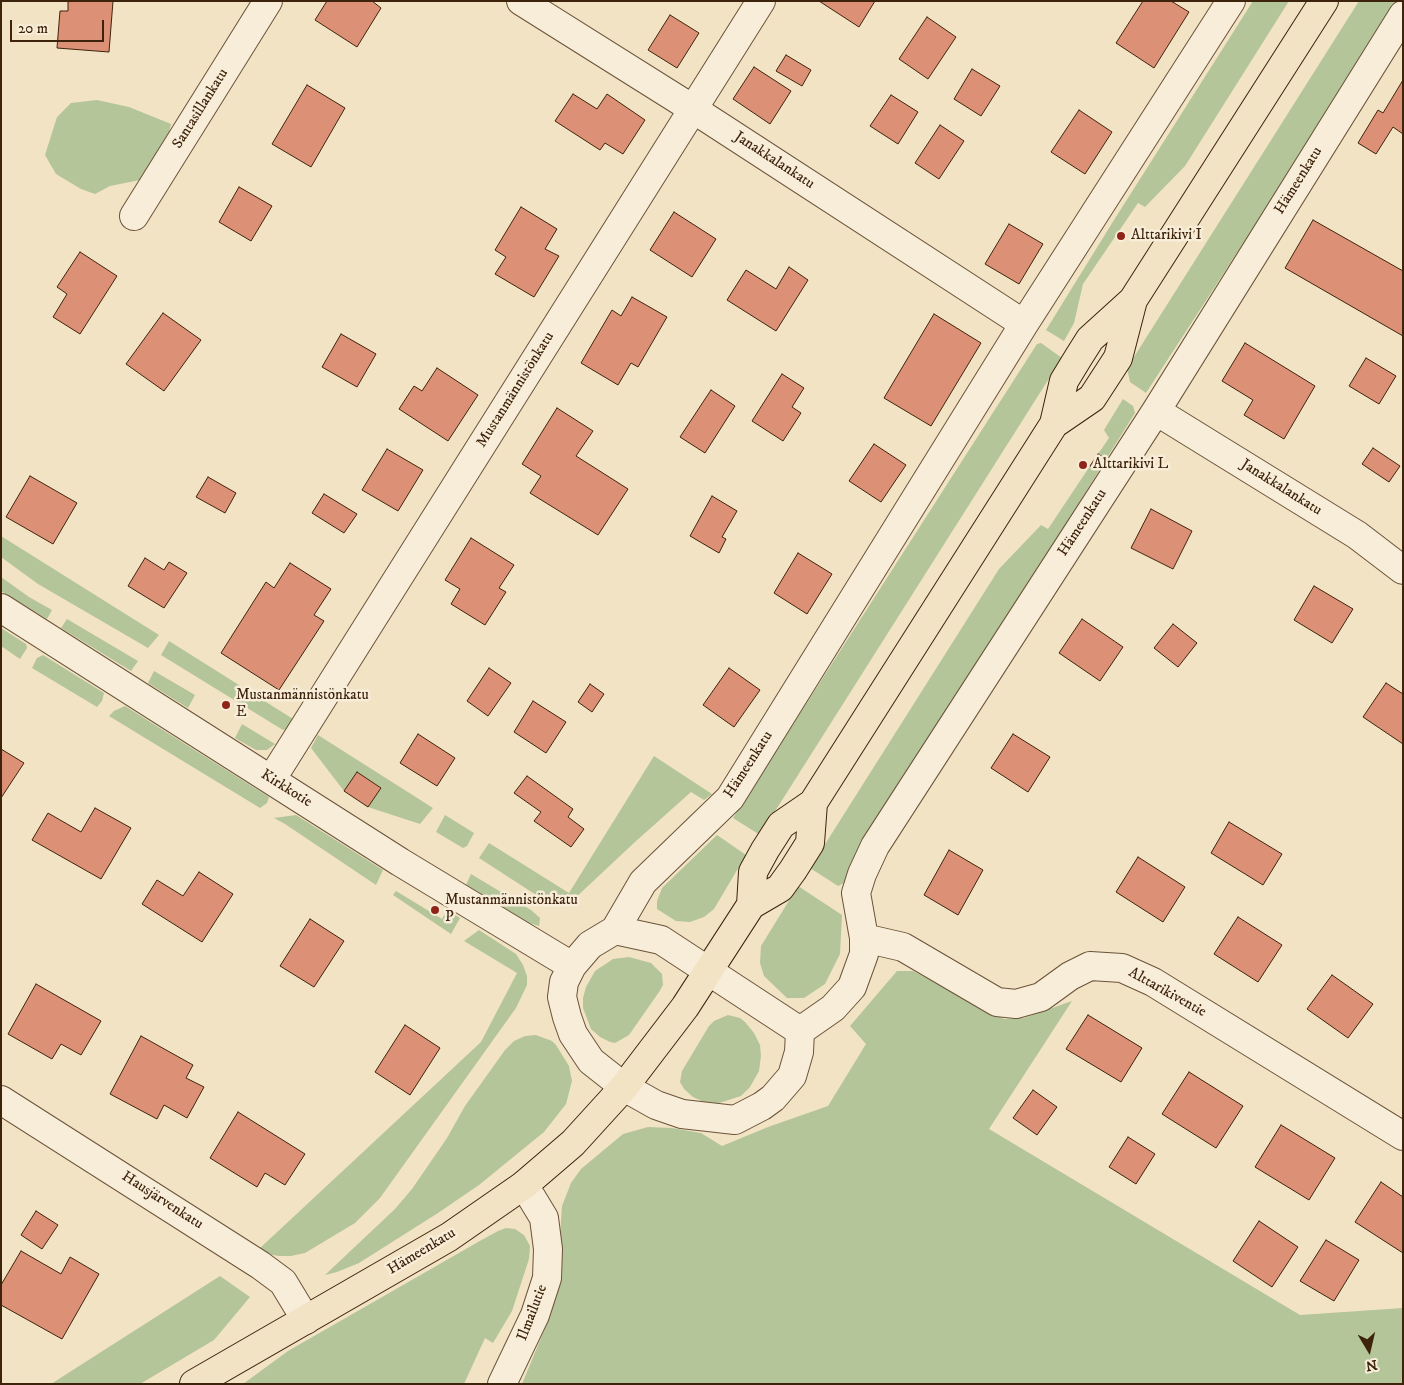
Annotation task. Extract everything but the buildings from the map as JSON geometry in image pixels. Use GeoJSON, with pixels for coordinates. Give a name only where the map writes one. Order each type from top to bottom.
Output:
{"type":"FeatureCollection","features":[{"type":"Feature","properties":{"kind":"main road","name":"Hämeenkatu"},"geometry":{"type":"LineString","coordinates":[[194,1384],[449,1237],[524,1185],[573,1143],[624,1086],[686,1007],[751,905],[753,872],[781,825],[813,803],[1054,424],[1092,398],[1118,358],[1133,300],[1324,1]]}},
{"type":"Feature","properties":{"kind":"street","name":"Santasillankatu"},"geometry":{"type":"LineString","coordinates":[[134,216],[268,1]]}},
{"type":"Feature","properties":{"kind":"street","name":"Janakkalankatu"},"geometry":{"type":"LineString","coordinates":[[521,1],[693,109],[1024,324]]}},
{"type":"Feature","properties":{"kind":"street","name":"Mustanmännistönkatu"},"geometry":{"type":"LineString","coordinates":[[271,780],[761,1]]}},
{"type":"Feature","properties":{"kind":"street","name":"Hämeenkatu"},"geometry":{"type":"LineString","coordinates":[[1232,1],[1024,324],[730,798],[643,882],[615,930],[590,945],[572,966],[564,982],[562,997],[566,1017],[573,1034],[591,1061],[624,1086],[656,1105],[682,1114],[734,1120],[762,1106],[773,1098],[792,1076],[799,1052],[800,1031],[833,1008],[852,987],[864,954],[864,938],[856,893],[862,874],[875,846],[1156,411],[1403,15]]}},
{"type":"Feature","properties":{"kind":"street","name":"Janakkalankatu"},"geometry":{"type":"LineString","coordinates":[[1156,411],[1357,535],[1403,570]]}},
{"type":"Feature","properties":{"kind":"street","name":"Kirkkotie"},"geometry":{"type":"LineString","coordinates":[[1,608],[400,862],[572,966]]}},
{"type":"Feature","properties":{"kind":"street"},"geometry":{"type":"LineString","coordinates":[[615,930],[661,940],[800,1031]]}},
{"type":"Feature","properties":{"kind":"street","name":"Alttarikiventie"},"geometry":{"type":"LineString","coordinates":[[864,938],[903,947],[997,1002],[1016,1004],[1041,997],[1070,976],[1090,966],[1122,968],[1154,982],[1403,1136]]}},
{"type":"Feature","properties":{"kind":"street","name":"Hausjärvenkatu"},"geometry":{"type":"LineString","coordinates":[[1,1100],[260,1265],[282,1282],[306,1320]]}},
{"type":"Feature","properties":{"kind":"street","name":"Ilmailutie"},"geometry":{"type":"LineString","coordinates":[[502,1384],[535,1315],[547,1278],[548,1248],[544,1218],[524,1185]]}},
{"type":"Feature","properties":{"kind":"green space"},"geometry":{"type":"Polygon","coordinates":[[[1253,1],[1289,1],[1185,166],[1145,207],[1138,203],[1083,284],[1074,323],[1064,341],[1046,330],[1253,1]]]}},
{"type":"Feature","properties":{"kind":"green space"},"geometry":{"type":"Polygon","coordinates":[[[1359,1],[1396,1],[1146,393],[1130,382],[1127,368],[1359,1]]]}},
{"type":"Feature","properties":{"kind":"green space"},"geometry":{"type":"Polygon","coordinates":[[[97,100],[129,107],[171,124],[168,137],[140,180],[110,186],[95,194],[81,189],[56,174],[45,155],[57,117],[71,103],[97,100]]]}},
{"type":"Feature","properties":{"kind":"green space"},"geometry":{"type":"Polygon","coordinates":[[[1041,343],[1062,358],[760,835],[733,818],[1037,344],[1041,343]]]}},
{"type":"Feature","properties":{"kind":"green space"},"geometry":{"type":"Polygon","coordinates":[[[1123,399],[1133,406],[1135,413],[853,864],[846,882],[838,886],[810,868],[999,569],[1041,525],[1048,529],[1090,466],[1095,469],[1103,457],[1098,454],[1109,438],[1104,430],[1123,399]]]}},
{"type":"Feature","properties":{"kind":"green space"},"geometry":{"type":"Polygon","coordinates":[[[1,536],[159,635],[148,648],[38,584],[1,557],[1,536]]]}},
{"type":"Feature","properties":{"kind":"green space"},"geometry":{"type":"Polygon","coordinates":[[[1,577],[29,597],[52,610],[47,619],[1,591],[1,577]]]}},
{"type":"Feature","properties":{"kind":"green space"},"geometry":{"type":"Polygon","coordinates":[[[67,619],[138,661],[131,671],[61,628],[67,619]]]}},
{"type":"Feature","properties":{"kind":"green space"},"geometry":{"type":"Polygon","coordinates":[[[1,628],[26,644],[27,648],[20,659],[1,646],[1,628]]]}},
{"type":"Feature","properties":{"kind":"green space"},"geometry":{"type":"Polygon","coordinates":[[[169,641],[293,719],[286,729],[283,730],[161,655],[169,641]]]}},
{"type":"Feature","properties":{"kind":"green space"},"geometry":{"type":"Polygon","coordinates":[[[43,655],[104,693],[102,701],[97,707],[32,668],[37,658],[43,655]]]}},
{"type":"Feature","properties":{"kind":"green space"},"geometry":{"type":"Polygon","coordinates":[[[154,671],[195,695],[188,708],[148,683],[154,671]]]}},
{"type":"Feature","properties":{"kind":"green space"},"geometry":{"type":"Polygon","coordinates":[[[125,706],[269,797],[267,803],[260,808],[109,716],[114,711],[125,706]]]}},
{"type":"Feature","properties":{"kind":"green space"},"geometry":{"type":"Polygon","coordinates":[[[242,724],[275,744],[267,750],[256,750],[235,738],[242,724]]]}},
{"type":"Feature","properties":{"kind":"green space"},"geometry":{"type":"Polygon","coordinates":[[[318,735],[433,808],[420,824],[368,807],[381,788],[357,772],[344,791],[311,748],[318,735]]]}},
{"type":"Feature","properties":{"kind":"green space"},"geometry":{"type":"Polygon","coordinates":[[[654,756],[712,794],[704,800],[691,792],[573,900],[561,905],[547,902],[479,858],[489,843],[569,893],[654,756]]]}},
{"type":"Feature","properties":{"kind":"green space"},"geometry":{"type":"Polygon","coordinates":[[[296,815],[383,870],[376,885],[274,818],[296,815]]]}},
{"type":"Feature","properties":{"kind":"green space"},"geometry":{"type":"Polygon","coordinates":[[[445,815],[474,833],[467,846],[463,848],[436,832],[445,815]]]}},
{"type":"Feature","properties":{"kind":"green space"},"geometry":{"type":"Polygon","coordinates":[[[717,835],[746,855],[714,909],[704,917],[690,922],[676,921],[657,909],[657,901],[662,888],[717,835]]]}},
{"type":"Feature","properties":{"kind":"green space"},"geometry":{"type":"Polygon","coordinates":[[[471,874],[531,910],[540,918],[539,926],[526,922],[466,885],[471,874]]]}},
{"type":"Feature","properties":{"kind":"green space"},"geometry":{"type":"Polygon","coordinates":[[[798,886],[842,915],[840,954],[825,984],[804,998],[787,998],[764,976],[760,963],[761,946],[798,886]]]}},
{"type":"Feature","properties":{"kind":"green space"},"geometry":{"type":"Polygon","coordinates":[[[396,891],[442,919],[447,910],[460,918],[451,934],[393,895],[396,891]]]}},
{"type":"Feature","properties":{"kind":"green space"},"geometry":{"type":"Polygon","coordinates":[[[479,930],[516,954],[523,965],[527,976],[527,985],[516,1008],[380,1198],[355,1223],[305,1253],[279,1256],[267,1254],[259,1249],[481,1042],[517,973],[464,941],[479,930]]]}},
{"type":"Feature","properties":{"kind":"green space"},"geometry":{"type":"Polygon","coordinates":[[[629,957],[651,963],[662,974],[663,985],[629,1035],[615,1043],[600,1037],[591,1029],[583,1008],[583,998],[586,987],[595,971],[613,959],[629,957]]]}},
{"type":"Feature","properties":{"kind":"green space"},"geometry":{"type":"Polygon","coordinates":[[[897,971],[913,971],[1004,1019],[1024,1018],[1072,1001],[989,1129],[1300,1315],[1403,1308],[1403,1384],[522,1384],[548,1321],[557,1283],[562,1206],[571,1183],[581,1169],[623,1134],[648,1127],[672,1128],[701,1133],[722,1146],[768,1127],[828,1106],[866,1044],[850,1026],[897,971]]]}},
{"type":"Feature","properties":{"kind":"green space"},"geometry":{"type":"Polygon","coordinates":[[[728,1015],[740,1018],[754,1033],[760,1045],[759,1071],[750,1087],[741,1096],[719,1103],[704,1102],[693,1097],[684,1089],[680,1082],[682,1071],[709,1026],[714,1021],[728,1015]]]}},
{"type":"Feature","properties":{"kind":"green space"},"geometry":{"type":"Polygon","coordinates":[[[536,1035],[552,1041],[556,1045],[569,1066],[572,1081],[566,1104],[544,1132],[479,1185],[438,1213],[359,1263],[325,1275],[395,1209],[412,1189],[447,1138],[465,1106],[505,1050],[514,1041],[525,1036],[536,1035]]]}},
{"type":"Feature","properties":{"kind":"green space"},"geometry":{"type":"Polygon","coordinates":[[[506,1228],[515,1229],[524,1235],[530,1246],[529,1259],[512,1311],[493,1343],[485,1338],[464,1384],[243,1384],[288,1351],[478,1242],[506,1228]]]}},
{"type":"Feature","properties":{"kind":"green space"},"geometry":{"type":"Polygon","coordinates":[[[220,1276],[250,1297],[214,1340],[140,1384],[51,1384],[220,1276]]]}},
{"type":"Feature","properties":{"kind":"place","name":"Alttarikivi I"},"geometry":{"type":"Point","coordinates":[1121,236]}},
{"type":"Feature","properties":{"kind":"place","name":"Alttarikivi L"},"geometry":{"type":"Point","coordinates":[1083,465]}},
{"type":"Feature","properties":{"kind":"place","name":"Mustanmännistönkatu E"},"geometry":{"type":"Point","coordinates":[226,705]}},
{"type":"Feature","properties":{"kind":"place","name":"Mustanmännistönkatu P"},"geometry":{"type":"Point","coordinates":[435,910]}}]}
